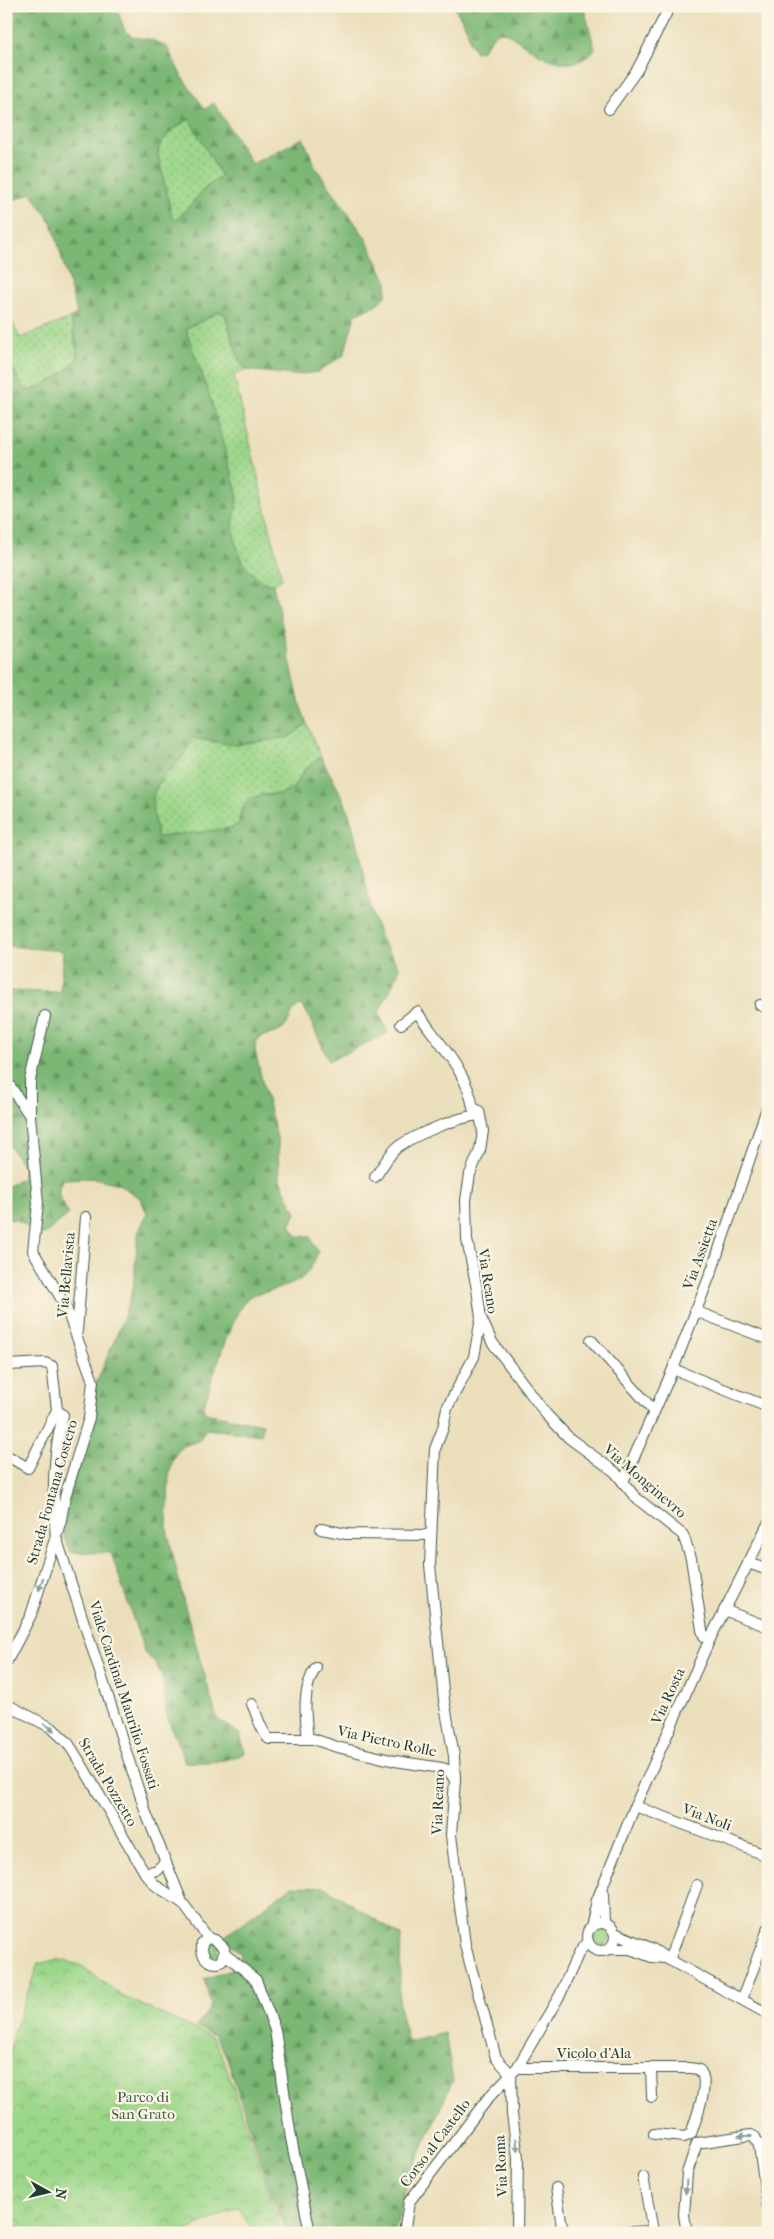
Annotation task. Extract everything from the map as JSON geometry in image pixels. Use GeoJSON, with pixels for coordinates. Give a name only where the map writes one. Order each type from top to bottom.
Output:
{"type":"FeatureCollection","features":[{"type":"Feature","properties":{"kind":"street"},"geometry":{"type":"LineString","coordinates":[[609,108],[637,70],[670,6]]}},
{"type":"Feature","properties":{"kind":"street","name":"Via Reano"},"geometry":{"type":"LineString","coordinates":[[401,1024],[417,1012],[460,1070],[470,1092],[472,1108],[479,1111],[483,1131],[480,1150],[470,1174],[466,1200],[467,1240],[481,1318],[474,1356],[447,1408],[443,1428],[434,1449],[429,1535],[430,1566],[444,1700],[454,1756],[455,1780],[451,1835],[465,1945],[496,2058],[501,2066],[514,2071]]}},
{"type":"Feature","properties":{"kind":"street","name":"Via Bellavista"},"geometry":{"type":"LineString","coordinates":[[45,1016],[30,1080],[30,1116],[38,1203],[33,1251],[65,1305],[93,1381]]}},
{"type":"Feature","properties":{"kind":"street","name":"Via Bellavista"},"geometry":{"type":"LineString","coordinates":[[6,1080],[30,1116]]}},
{"type":"Feature","properties":{"kind":"street","name":"Via Assietta"},"geometry":{"type":"LineString","coordinates":[[623,1482],[673,1369],[712,1270],[768,1105]]}},
{"type":"Feature","properties":{"kind":"street"},"geometry":{"type":"LineString","coordinates":[[375,1177],[398,1147],[452,1121],[466,1116],[479,1115]]}},
{"type":"Feature","properties":{"kind":"street","name":"Via Bellavista"},"geometry":{"type":"LineString","coordinates":[[76,1336],[86,1218]]}},
{"type":"Feature","properties":{"kind":"street"},"geometry":{"type":"LineString","coordinates":[[695,1311],[768,1339]]}},
{"type":"Feature","properties":{"kind":"street","name":"Via Monginevro"},"geometry":{"type":"LineString","coordinates":[[481,1318],[492,1342],[546,1414],[569,1438],[615,1472],[635,1497],[676,1529],[687,1542],[702,1630],[704,1636],[710,1639]]}},
{"type":"Feature","properties":{"kind":"street"},"geometry":{"type":"LineString","coordinates":[[591,1340],[654,1411]]}},
{"type":"Feature","properties":{"kind":"street"},"geometry":{"type":"LineString","coordinates":[[6,1455],[28,1468],[57,1410],[52,1366],[45,1363],[9,1364]]}},
{"type":"Feature","properties":{"kind":"street"},"geometry":{"type":"LineString","coordinates":[[673,1369],[768,1407]]}},
{"type":"Feature","properties":{"kind":"street","name":"Strada Fontana Costero"},"geometry":{"type":"LineString","coordinates":[[6,1664],[31,1615],[56,1537],[65,1496],[89,1418],[93,1381]]}},
{"type":"Feature","properties":{"kind":"street"},"geometry":{"type":"LineString","coordinates":[[56,1537],[54,1518],[56,1440],[63,1415],[57,1410]]}},
{"type":"Feature","properties":{"kind":"street","name":"Via Rosta"},"geometry":{"type":"LineString","coordinates":[[591,1927],[597,1900],[635,1806],[710,1639],[768,1524]]}},
{"type":"Feature","properties":{"kind":"street"},"geometry":{"type":"LineString","coordinates":[[320,1529],[347,1534],[429,1535]]}},
{"type":"Feature","properties":{"kind":"street","name":"Viale Cardinal Maurilio Fossati"},"geometry":{"type":"LineString","coordinates":[[56,1537],[131,1768],[182,1902]]}},
{"type":"Feature","properties":{"kind":"street"},"geometry":{"type":"LineString","coordinates":[[748,1563],[768,1570]]}},
{"type":"Feature","properties":{"kind":"street"},"geometry":{"type":"LineString","coordinates":[[724,1610],[768,1627]]}},
{"type":"Feature","properties":{"kind":"street"},"geometry":{"type":"LineString","coordinates":[[308,1739],[306,1695],[308,1679],[316,1668]]}},
{"type":"Feature","properties":{"kind":"street","name":"Strada Pozzetto"},"geometry":{"type":"LineString","coordinates":[[6,1704],[52,1728],[68,1743],[84,1766],[145,1873],[155,1885],[182,1902]]}},
{"type":"Feature","properties":{"kind":"street","name":"Via Pietro Rolle"},"geometry":{"type":"LineString","coordinates":[[252,1704],[258,1715],[263,1733],[269,1739],[313,1739],[394,1761],[442,1768],[448,1770],[455,1780]]}},
{"type":"Feature","properties":{"kind":"street","name":"Via Noli"},"geometry":{"type":"LineString","coordinates":[[635,1806],[768,1856]]}},
{"type":"Feature","properties":{"kind":"street"},"geometry":{"type":"LineString","coordinates":[[145,1873],[157,1870],[166,1862]]}},
{"type":"Feature","properties":{"kind":"street","name":"Via Rosta"},"geometry":{"type":"LineString","coordinates":[[604,1884],[602,1902],[604,1923]]}},
{"type":"Feature","properties":{"kind":"street"},"geometry":{"type":"LineString","coordinates":[[667,1959],[696,1885]]}},
{"type":"Feature","properties":{"kind":"street"},"geometry":{"type":"LineString","coordinates":[[182,1902],[208,1938],[224,1948],[222,1960],[218,1963],[206,1959],[201,1953],[202,1943],[208,1938]]}},
{"type":"Feature","properties":{"kind":"street"},"geometry":{"type":"LineString","coordinates":[[610,1949],[615,1942],[615,1934],[611,1927],[600,1923],[591,1927],[588,1931],[588,1941],[592,1948],[596,1950],[630,1949],[652,1957],[667,1959]]}},
{"type":"Feature","properties":{"kind":"street"},"geometry":{"type":"LineString","coordinates":[[742,1999],[768,1929]]}},
{"type":"Feature","properties":{"kind":"street"},"geometry":{"type":"LineString","coordinates":[[615,1934],[651,1948],[667,1959],[768,2014]]}},
{"type":"Feature","properties":{"kind":"street","name":"Corso al Castello"},"geometry":{"type":"LineString","coordinates":[[404,2233],[409,2202],[486,2102],[514,2071],[560,1995],[582,1947],[588,1941]]}},
{"type":"Feature","properties":{"kind":"street"},"geometry":{"type":"LineString","coordinates":[[224,1953],[256,1980],[275,2030],[291,2138],[310,2233]]}},
{"type":"Feature","properties":{"kind":"street","name":"Vicolo d'Ala"},"geometry":{"type":"LineString","coordinates":[[514,2071],[537,2068],[698,2069],[702,2073],[704,2084],[702,2100],[691,2134],[688,2137],[654,2134]]}},
{"type":"Feature","properties":{"kind":"street","name":"Vicolo d'Ala"},"geometry":{"type":"LineString","coordinates":[[651,2068],[652,2098]]}},
{"type":"Feature","properties":{"kind":"street","name":"Via Roma"},"geometry":{"type":"LineString","coordinates":[[514,2071],[512,2097],[518,2158],[518,2233]]}},
{"type":"Feature","properties":{"kind":"street"},"geometry":{"type":"LineString","coordinates":[[687,2233],[684,2215],[686,2173],[697,2143],[751,2135],[755,2137],[759,2146],[768,2208]]}},
{"type":"Feature","properties":{"kind":"street"},"geometry":{"type":"LineString","coordinates":[[612,2233],[653,2231],[643,2177]]}},
{"type":"Feature","properties":{"kind":"street"},"geometry":{"type":"LineString","coordinates":[[556,2188],[562,2233],[577,2233]]}},
{"type":"Feature","properties":{"kind":"green space"},"geometry":{"type":"Polygon","coordinates":[[[6,6],[116,6],[125,31],[133,37],[152,40],[167,47],[182,77],[205,109],[214,103],[252,164],[303,138],[316,168],[365,237],[387,282],[386,296],[374,306],[355,315],[344,355],[318,372],[294,375],[246,370],[239,361],[225,314],[219,312],[187,328],[187,334],[209,394],[238,497],[233,525],[235,542],[244,565],[260,581],[273,585],[300,705],[307,724],[289,737],[235,745],[191,738],[189,747],[184,755],[155,790],[153,807],[157,837],[232,828],[239,823],[241,812],[249,799],[260,795],[280,794],[293,788],[305,769],[321,757],[344,800],[352,823],[373,917],[381,939],[400,969],[379,1013],[388,1033],[329,1061],[305,1009],[300,1005],[295,1009],[282,1030],[256,1040],[255,1050],[278,1141],[279,1178],[296,1213],[290,1225],[297,1236],[310,1236],[318,1253],[308,1271],[298,1281],[256,1294],[248,1298],[242,1306],[229,1332],[203,1407],[205,1413],[263,1424],[261,1435],[206,1429],[199,1441],[182,1446],[173,1458],[169,1476],[167,1529],[184,1603],[217,1719],[240,1734],[245,1753],[216,1761],[185,1762],[167,1714],[161,1675],[153,1661],[145,1654],[111,1553],[71,1552],[63,1536],[64,1522],[96,1384],[122,1322],[133,1289],[138,1233],[147,1214],[141,1199],[119,1184],[94,1178],[63,1179],[60,1184],[59,1193],[61,1201],[69,1214],[43,1235],[16,1220],[6,1219],[6,1187],[22,1178],[24,1168],[9,1145],[6,1131],[6,991],[60,992],[63,951],[6,946],[6,355],[23,388],[29,391],[56,378],[74,363],[78,357],[71,318],[77,313],[53,226],[32,193],[6,203],[6,6]],[[189,119],[169,134],[159,148],[158,154],[172,217],[176,221],[207,186],[222,177],[189,119]]]}},
{"type":"Feature","properties":{"kind":"green space"},"geometry":{"type":"Polygon","coordinates":[[[454,6],[581,6],[585,12],[595,49],[584,58],[573,63],[562,63],[538,54],[505,32],[495,33],[483,50],[476,52],[471,44],[465,25],[454,6]]]}},
{"type":"Feature","properties":{"kind":"green space"},"geometry":{"type":"Polygon","coordinates":[[[190,119],[222,177],[207,186],[176,221],[172,217],[158,154],[165,138],[190,119]]]}},
{"type":"Feature","properties":{"kind":"green space"},"geometry":{"type":"Polygon","coordinates":[[[6,310],[20,338],[71,318],[78,357],[74,363],[50,382],[29,391],[23,388],[6,355],[6,310]]]}},
{"type":"Feature","properties":{"kind":"green space"},"geometry":{"type":"Polygon","coordinates":[[[219,312],[225,314],[239,361],[246,370],[234,375],[282,579],[273,585],[260,581],[244,565],[235,542],[233,525],[238,497],[209,394],[187,334],[187,328],[219,312]]]}},
{"type":"Feature","properties":{"kind":"green space"},"geometry":{"type":"Polygon","coordinates":[[[307,724],[321,757],[305,769],[293,788],[280,794],[260,795],[241,812],[239,823],[232,828],[157,838],[153,807],[155,790],[159,782],[184,755],[190,738],[235,745],[289,737],[307,724]]]}},
{"type":"Feature","properties":{"kind":"green space"},"geometry":{"type":"Polygon","coordinates":[[[292,1886],[325,1887],[401,1936],[399,2006],[408,2042],[445,2033],[453,2080],[408,2180],[394,2233],[286,2233],[269,2188],[226,2055],[214,2035],[196,2027],[211,2006],[204,1979],[234,1969],[241,1955],[224,1937],[292,1886]]]}},
{"type":"Feature","properties":{"kind":"green space"},"geometry":{"type":"Polygon","coordinates":[[[602,1929],[610,1937],[602,1945],[594,1937],[602,1929]]]}},
{"type":"Feature","properties":{"kind":"green space"},"geometry":{"type":"Polygon","coordinates":[[[218,1943],[217,1954],[210,1956],[203,1946],[204,1944],[218,1943]]]}},
{"type":"Feature","properties":{"kind":"green space","name":"Parco di San Grato"},"geometry":{"type":"Polygon","coordinates":[[[58,1959],[82,1966],[122,1996],[212,2037],[223,2057],[282,2233],[253,2233],[239,2207],[182,2233],[6,2233],[6,2072],[14,2031],[38,1964],[58,1959]]]}}]}
